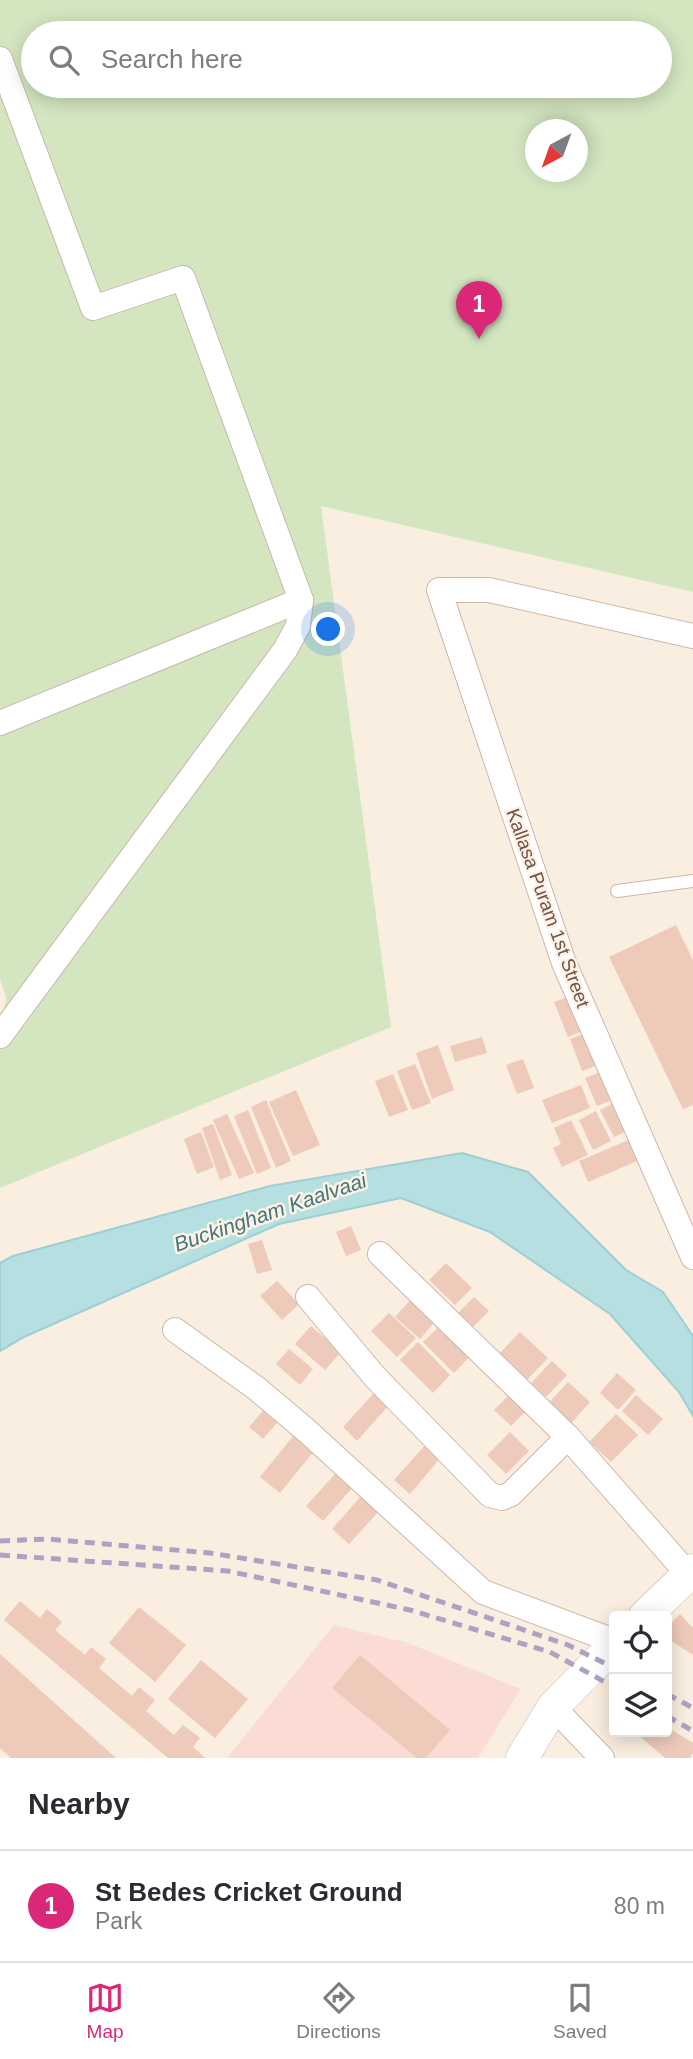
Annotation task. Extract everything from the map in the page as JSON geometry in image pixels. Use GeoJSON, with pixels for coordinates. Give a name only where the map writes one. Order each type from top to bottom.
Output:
{"type":"FeatureCollection","features":[{"type":"Feature","properties":{"kind":"street"},"geometry":{"type":"LineString","coordinates":[[0,59],[93,309],[183,278],[301,600],[298,626],[285,650],[0,1036]]}},
{"type":"Feature","properties":{"kind":"street","name":"Kallasa Puram 1st Street"},"geometry":{"type":"LineString","coordinates":[[693,636],[489,590],[439,590],[564,963],[693,1257]]}},
{"type":"Feature","properties":{"kind":"street"},"geometry":{"type":"LineString","coordinates":[[0,723],[301,600]]}},
{"type":"Feature","properties":{"kind":"street"},"geometry":{"type":"LineString","coordinates":[[380,1254],[568,1437],[691,1572],[650,1611]]}},
{"type":"Feature","properties":{"kind":"street"},"geometry":{"type":"LineString","coordinates":[[308,1297],[375,1377],[490,1494],[502,1499],[511,1493],[568,1437]]}},
{"type":"Feature","properties":{"kind":"street"},"geometry":{"type":"LineString","coordinates":[[175,1330],[256,1388],[307,1431],[483,1592],[609,1641]]}},
{"type":"Feature","properties":{"kind":"street"},"geometry":{"type":"LineString","coordinates":[[522,1758],[553,1707],[609,1648]]}},
{"type":"Feature","properties":{"kind":"street"},"geometry":{"type":"LineString","coordinates":[[553,1707],[603,1758]]}},
{"type":"Feature","properties":{"kind":"lane"},"geometry":{"type":"LineString","coordinates":[[617,891],[693,881]]}},
{"type":"Feature","properties":{"kind":"shaded area"},"geometry":{"type":"Polygon","coordinates":[[[334,1625],[408,1643],[521,1689],[478,1758],[227,1758],[334,1625]]]}},
{"type":"Feature","properties":{"kind":"green space"},"geometry":{"type":"Polygon","coordinates":[[[0,0],[693,0],[693,592],[321,506],[391,1027],[0,1188],[0,1035],[6,997],[0,979],[0,0]]]}},
{"type":"Feature","properties":{"kind":"water","name":"Buckingham Kaalvaai"},"geometry":{"type":"Polygon","coordinates":[[[462,1153],[528,1172],[626,1270],[663,1292],[693,1336],[693,1416],[679,1392],[610,1314],[490,1232],[401,1198],[279,1224],[24,1337],[0,1351],[0,1263],[13,1256],[270,1186],[462,1153]]]}},
{"type":"Feature","properties":{"kind":"building"},"geometry":{"type":"Polygon","coordinates":[[[676,925],[693,960],[693,1105],[683,1109],[609,957],[676,925]]]}},
{"type":"Feature","properties":{"kind":"building"},"geometry":{"type":"Polygon","coordinates":[[[571,996],[585,1030],[568,1037],[554,1002],[571,996]]]}},
{"type":"Feature","properties":{"kind":"building"},"geometry":{"type":"Polygon","coordinates":[[[589,1032],[601,1064],[582,1071],[570,1039],[589,1032]]]}},
{"type":"Feature","properties":{"kind":"building"},"geometry":{"type":"Polygon","coordinates":[[[482,1037],[487,1053],[455,1062],[450,1046],[482,1037]]]}},
{"type":"Feature","properties":{"kind":"building"},"geometry":{"type":"Polygon","coordinates":[[[438,1045],[454,1090],[432,1099],[416,1053],[438,1045]]]}},
{"type":"Feature","properties":{"kind":"building"},"geometry":{"type":"Polygon","coordinates":[[[523,1059],[534,1088],[517,1094],[506,1065],[523,1059]]]}},
{"type":"Feature","properties":{"kind":"building"},"geometry":{"type":"Polygon","coordinates":[[[415,1064],[431,1103],[412,1110],[397,1071],[415,1064]]]}},
{"type":"Feature","properties":{"kind":"building"},"geometry":{"type":"Polygon","coordinates":[[[605,1070],[617,1098],[597,1106],[585,1078],[605,1070]]]}},
{"type":"Feature","properties":{"kind":"building"},"geometry":{"type":"Polygon","coordinates":[[[393,1074],[408,1110],[389,1117],[375,1081],[393,1074]]]}},
{"type":"Feature","properties":{"kind":"building"},"geometry":{"type":"Polygon","coordinates":[[[581,1085],[590,1108],[552,1123],[542,1100],[581,1085]]]}},
{"type":"Feature","properties":{"kind":"building"},"geometry":{"type":"Polygon","coordinates":[[[296,1090],[320,1145],[293,1156],[269,1102],[296,1090]]]}},
{"type":"Feature","properties":{"kind":"building"},"geometry":{"type":"Polygon","coordinates":[[[266,1100],[291,1161],[276,1168],[251,1107],[266,1100]]]}},
{"type":"Feature","properties":{"kind":"building"},"geometry":{"type":"Polygon","coordinates":[[[615,1102],[629,1130],[614,1137],[600,1110],[615,1102]]]}},
{"type":"Feature","properties":{"kind":"building"},"geometry":{"type":"Polygon","coordinates":[[[248,1110],[271,1168],[257,1174],[234,1116],[248,1110]]]}},
{"type":"Feature","properties":{"kind":"building"},"geometry":{"type":"Polygon","coordinates":[[[596,1111],[611,1141],[593,1150],[579,1120],[596,1111]]]}},
{"type":"Feature","properties":{"kind":"building"},"geometry":{"type":"Polygon","coordinates":[[[227,1114],[254,1173],[239,1179],[213,1120],[227,1114]]]}},
{"type":"Feature","properties":{"kind":"building"},"geometry":{"type":"Polygon","coordinates":[[[571,1120],[588,1155],[562,1167],[553,1148],[561,1144],[554,1128],[571,1120]]]}},
{"type":"Feature","properties":{"kind":"building"},"geometry":{"type":"Polygon","coordinates":[[[213,1124],[232,1175],[220,1180],[202,1128],[213,1124]]]}},
{"type":"Feature","properties":{"kind":"building"},"geometry":{"type":"Polygon","coordinates":[[[201,1132],[214,1167],[197,1174],[184,1139],[201,1132]]]}},
{"type":"Feature","properties":{"kind":"building"},"geometry":{"type":"Polygon","coordinates":[[[633,1138],[642,1159],[588,1182],[579,1161],[633,1138]]]}},
{"type":"Feature","properties":{"kind":"building"},"geometry":{"type":"Polygon","coordinates":[[[351,1226],[361,1250],[346,1256],[336,1232],[351,1226]]]}},
{"type":"Feature","properties":{"kind":"building"},"geometry":{"type":"Polygon","coordinates":[[[262,1240],[272,1270],[257,1274],[248,1244],[262,1240]]]}},
{"type":"Feature","properties":{"kind":"building"},"geometry":{"type":"Polygon","coordinates":[[[446,1263],[472,1288],[455,1305],[429,1280],[446,1263]]]}},
{"type":"Feature","properties":{"kind":"building"},"geometry":{"type":"Polygon","coordinates":[[[277,1281],[299,1304],[282,1320],[260,1296],[277,1281]]]}},
{"type":"Feature","properties":{"kind":"building"},"geometry":{"type":"Polygon","coordinates":[[[413,1297],[437,1319],[420,1339],[395,1317],[413,1297]]]}},
{"type":"Feature","properties":{"kind":"building"},"geometry":{"type":"Polygon","coordinates":[[[474,1297],[489,1311],[471,1329],[456,1315],[474,1297]]]}},
{"type":"Feature","properties":{"kind":"building"},"geometry":{"type":"Polygon","coordinates":[[[389,1313],[416,1338],[397,1357],[371,1331],[389,1313]]]}},
{"type":"Feature","properties":{"kind":"building"},"geometry":{"type":"Polygon","coordinates":[[[443,1323],[473,1353],[454,1373],[423,1342],[443,1323]]]}},
{"type":"Feature","properties":{"kind":"building"},"geometry":{"type":"Polygon","coordinates":[[[311,1326],[341,1352],[325,1370],[295,1344],[311,1326]]]}},
{"type":"Feature","properties":{"kind":"building"},"geometry":{"type":"Polygon","coordinates":[[[520,1332],[548,1358],[524,1383],[496,1357],[520,1332]]]}},
{"type":"Feature","properties":{"kind":"building"},"geometry":{"type":"Polygon","coordinates":[[[418,1342],[450,1375],[433,1393],[400,1360],[418,1342]]]}},
{"type":"Feature","properties":{"kind":"building"},"geometry":{"type":"Polygon","coordinates":[[[289,1349],[313,1369],[300,1385],[276,1364],[289,1349]]]}},
{"type":"Feature","properties":{"kind":"building"},"geometry":{"type":"Polygon","coordinates":[[[552,1361],[567,1375],[546,1397],[531,1383],[552,1361]]]}},
{"type":"Feature","properties":{"kind":"building"},"geometry":{"type":"Polygon","coordinates":[[[617,1373],[636,1390],[618,1410],[600,1393],[617,1373]]]}},
{"type":"Feature","properties":{"kind":"building"},"geometry":{"type":"Polygon","coordinates":[[[568,1382],[590,1402],[567,1428],[544,1408],[568,1382]]]}},
{"type":"Feature","properties":{"kind":"building"},"geometry":{"type":"Polygon","coordinates":[[[515,1389],[532,1405],[511,1426],[494,1410],[515,1389]]]}},
{"type":"Feature","properties":{"kind":"building"},"geometry":{"type":"Polygon","coordinates":[[[374,1393],[388,1406],[357,1441],[343,1427],[374,1393]]]}},
{"type":"Feature","properties":{"kind":"building"},"geometry":{"type":"Polygon","coordinates":[[[636,1395],[663,1419],[648,1435],[622,1411],[636,1395]]]}},
{"type":"Feature","properties":{"kind":"building"},"geometry":{"type":"Polygon","coordinates":[[[267,1406],[281,1418],[263,1439],[249,1427],[267,1406]]]}},
{"type":"Feature","properties":{"kind":"building"},"geometry":{"type":"Polygon","coordinates":[[[616,1414],[638,1435],[611,1462],[589,1442],[616,1414]]]}},
{"type":"Feature","properties":{"kind":"building"},"geometry":{"type":"Polygon","coordinates":[[[510,1432],[529,1451],[506,1474],[487,1455],[510,1432]]]}},
{"type":"Feature","properties":{"kind":"building"},"geometry":{"type":"Polygon","coordinates":[[[294,1435],[314,1451],[280,1493],[260,1477],[294,1435]]]}},
{"type":"Feature","properties":{"kind":"building"},"geometry":{"type":"Polygon","coordinates":[[[427,1443],[442,1456],[410,1494],[394,1480],[427,1443]]]}},
{"type":"Feature","properties":{"kind":"building"},"geometry":{"type":"Polygon","coordinates":[[[336,1473],[353,1487],[323,1521],[306,1506],[336,1473]]]}},
{"type":"Feature","properties":{"kind":"building"},"geometry":{"type":"Polygon","coordinates":[[[363,1494],[380,1510],[349,1544],[332,1529],[363,1494]]]}},
{"type":"Feature","properties":{"kind":"building"},"geometry":{"type":"Polygon","coordinates":[[[20,1601],[40,1618],[47,1609],[62,1622],[55,1630],[85,1655],[91,1647],[106,1659],[99,1668],[132,1696],[139,1687],[155,1700],[146,1711],[174,1735],[183,1725],[200,1738],[193,1747],[205,1758],[168,1758],[4,1620],[20,1601]]]}},
{"type":"Feature","properties":{"kind":"building"},"geometry":{"type":"Polygon","coordinates":[[[139,1607],[186,1645],[155,1682],[109,1643],[139,1607]]]}},
{"type":"Feature","properties":{"kind":"building"},"geometry":{"type":"Polygon","coordinates":[[[680,1614],[693,1628],[693,1655],[672,1641],[672,1622],[680,1614]]]}},
{"type":"Feature","properties":{"kind":"building"},"geometry":{"type":"Polygon","coordinates":[[[0,1654],[116,1758],[11,1758],[0,1748],[0,1654]]]}},
{"type":"Feature","properties":{"kind":"building"},"geometry":{"type":"Polygon","coordinates":[[[360,1655],[450,1730],[426,1758],[417,1758],[332,1688],[360,1655]]]}},
{"type":"Feature","properties":{"kind":"building"},"geometry":{"type":"Polygon","coordinates":[[[201,1660],[248,1699],[215,1738],[168,1699],[201,1660]]]}},
{"type":"Feature","properties":{"kind":"building"},"geometry":{"type":"Polygon","coordinates":[[[672,1730],[693,1743],[690,1758],[665,1758],[641,1737],[672,1737],[672,1730]]]}},
{"type":"Feature","properties":{"kind":"railway"},"geometry":{"type":"LineString","coordinates":[[0,1541],[47,1539],[210,1553],[377,1580],[568,1645],[609,1666]]}},
{"type":"Feature","properties":{"kind":"railway"},"geometry":{"type":"LineString","coordinates":[[0,1555],[228,1571],[410,1610],[550,1652],[609,1684]]}},
{"type":"Feature","properties":{"kind":"railway"},"geometry":{"type":"LineString","coordinates":[[672,1697],[693,1708]]}},
{"type":"Feature","properties":{"kind":"railway"},"geometry":{"type":"LineString","coordinates":[[672,1719],[693,1731]]}},
{"type":"Feature","properties":{"kind":"place","name":"St Bedes Cricket Ground"},"geometry":{"type":"Point","coordinates":[479,339]}}]}
